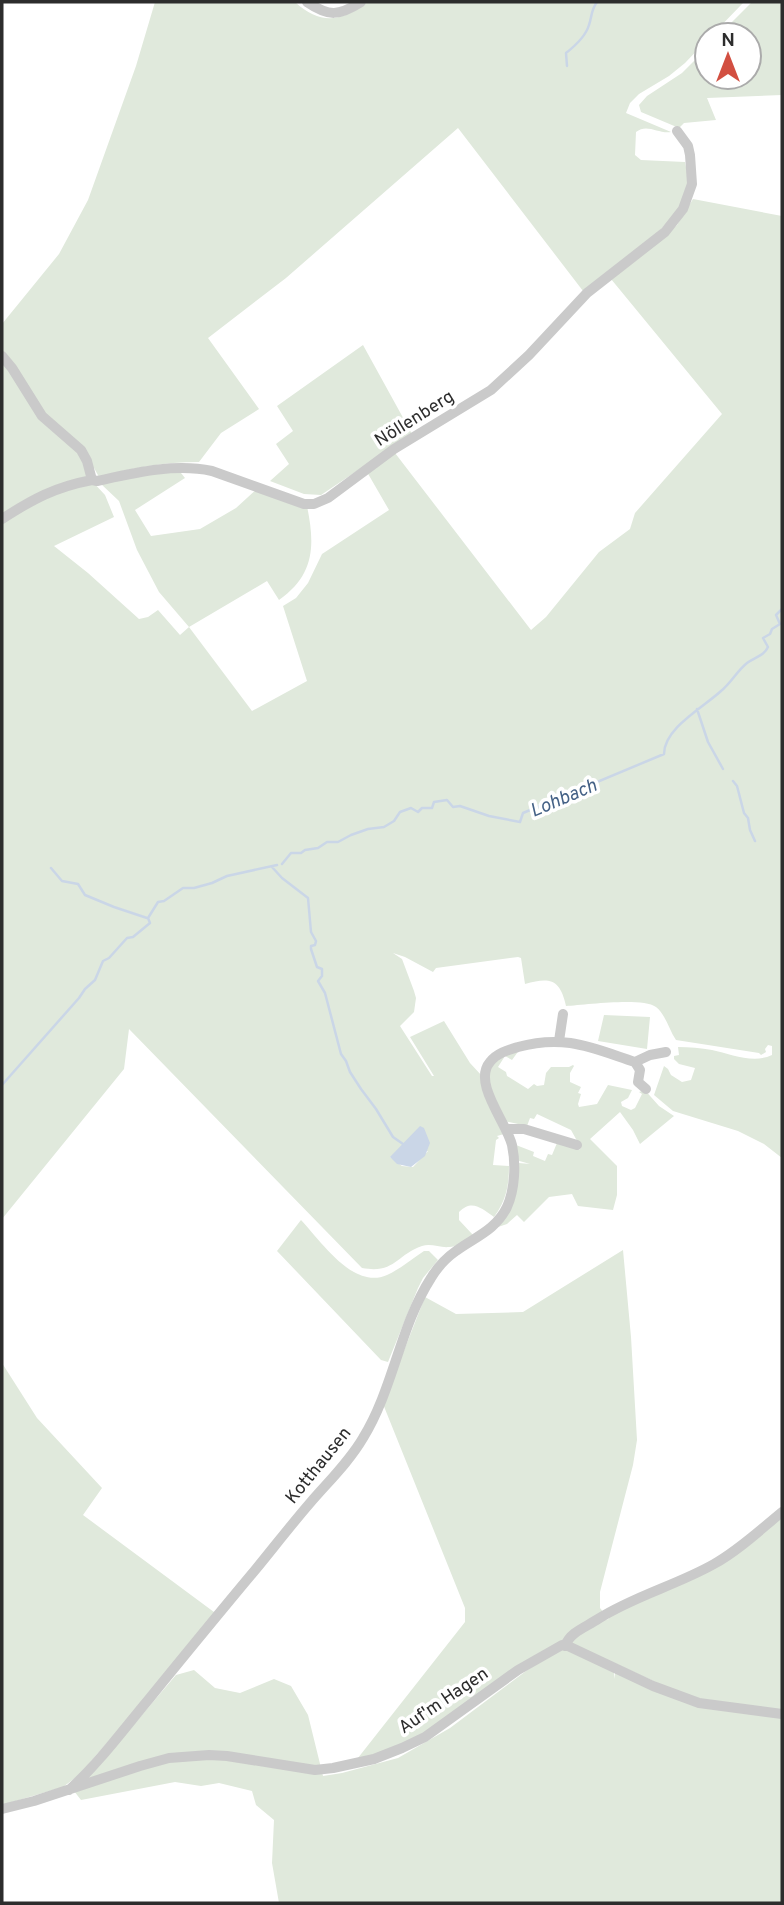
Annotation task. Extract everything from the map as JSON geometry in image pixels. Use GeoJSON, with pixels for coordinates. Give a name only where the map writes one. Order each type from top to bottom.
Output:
{"type":"FeatureCollection","features":[{"type":"Feature","properties":{"kind":"street"},"geometry":{"type":"LineString","coordinates":[[307,2],[324,11],[338,13],[361,2]]}},
{"type":"Feature","properties":{"kind":"street","name":"Nöllenberg"},"geometry":{"type":"LineString","coordinates":[[2,519],[48,492],[92,480],[161,469],[199,468],[212,471],[304,504],[314,504],[328,498],[394,449],[491,390],[529,355],[582,298],[672,224],[686,203],[692,176],[688,146],[677,131]]}},
{"type":"Feature","properties":{"kind":"street"},"geometry":{"type":"LineString","coordinates":[[2,356],[42,416],[81,450],[92,480]]}},
{"type":"Feature","properties":{"kind":"street"},"geometry":{"type":"LineString","coordinates":[[559,1041],[563,1014]]}},
{"type":"Feature","properties":{"kind":"street","name":"Kotthausen"},"geometry":{"type":"LineString","coordinates":[[69,1790],[126,1728],[354,1452],[371,1425],[413,1313],[431,1278],[456,1251],[485,1233],[506,1207],[512,1189],[512,1144],[486,1086],[487,1065],[508,1050],[528,1044],[559,1041],[584,1044],[635,1062]]}},
{"type":"Feature","properties":{"kind":"street"},"geometry":{"type":"LineString","coordinates":[[646,1089],[638,1082],[640,1070],[635,1062],[666,1052]]}},
{"type":"Feature","properties":{"kind":"street"},"geometry":{"type":"LineString","coordinates":[[506,1129],[524,1129],[578,1145]]}},
{"type":"Feature","properties":{"kind":"street","name":"Auf'm Hagen"},"geometry":{"type":"LineString","coordinates":[[2,1809],[155,1761],[180,1757],[227,1756],[315,1770],[374,1759],[425,1737],[518,1670],[559,1646],[565,1646],[567,1640],[576,1632],[607,1613],[715,1564],[782,1512]]}},
{"type":"Feature","properties":{"kind":"street"},"geometry":{"type":"LineString","coordinates":[[565,1646],[610,1664],[653,1686],[699,1703],[782,1714]]}},
{"type":"Feature","properties":{"kind":"shaded area"},"geometry":{"type":"Polygon","coordinates":[[[155,2],[295,2],[314,15],[331,18],[340,17],[368,2],[744,2],[726,21],[693,21],[693,55],[669,76],[639,94],[630,103],[626,113],[671,132],[640,129],[636,132],[635,155],[641,160],[685,162],[688,182],[686,194],[670,220],[626,260],[583,291],[458,128],[286,278],[208,338],[259,409],[221,433],[199,462],[148,466],[99,477],[94,468],[92,481],[105,495],[114,517],[54,546],[139,619],[158,610],[180,635],[189,627],[252,711],[307,681],[283,606],[296,598],[308,583],[322,554],[389,510],[367,472],[395,453],[531,630],[546,617],[599,552],[630,529],[635,513],[722,414],[611,279],[677,225],[693,199],[782,216],[782,1158],[764,1144],[738,1131],[673,1111],[654,1095],[664,1066],[682,1082],[691,1080],[695,1068],[679,1064],[674,1059],[674,1056],[679,1055],[678,1047],[708,1049],[757,1059],[772,1055],[772,1046],[768,1045],[766,1052],[761,1055],[676,1040],[656,1007],[639,1002],[566,1006],[561,990],[553,982],[525,984],[521,958],[518,957],[436,968],[433,972],[393,953],[402,959],[416,998],[414,1012],[400,1026],[434,1076],[410,1037],[444,1021],[470,1063],[482,1076],[504,1134],[497,1136],[499,1138],[496,1140],[493,1165],[509,1166],[506,1193],[498,1211],[494,1217],[472,1205],[459,1212],[459,1220],[473,1235],[452,1247],[422,1246],[389,1266],[362,1268],[129,1029],[124,1069],[2,1219],[2,324],[59,254],[88,200],[136,66],[155,2]],[[428,1151],[390,1157],[402,1166],[413,1167],[428,1151]]]}},
{"type":"Feature","properties":{"kind":"shaded area"},"geometry":{"type":"Polygon","coordinates":[[[752,2],[782,2],[782,95],[707,98],[716,120],[684,123],[679,128],[641,112],[639,105],[647,96],[682,73],[693,62],[693,91],[763,91],[763,21],[733,21],[752,2]]]}},
{"type":"Feature","properties":{"kind":"shaded area"},"geometry":{"type":"Polygon","coordinates":[[[363,345],[412,434],[321,495],[304,494],[270,481],[289,464],[276,444],[293,431],[277,406],[363,345]]]}},
{"type":"Feature","properties":{"kind":"shaded area"},"geometry":{"type":"Polygon","coordinates":[[[177,468],[185,478],[135,510],[151,536],[200,529],[236,508],[258,488],[307,506],[311,546],[306,570],[291,590],[279,600],[267,581],[189,627],[159,592],[137,550],[119,501],[101,484],[177,468]]]}},
{"type":"Feature","properties":{"kind":"shaded area"},"geometry":{"type":"Polygon","coordinates":[[[604,1015],[650,1017],[647,1049],[598,1041],[604,1015]]]}},
{"type":"Feature","properties":{"kind":"shaded area"},"geometry":{"type":"Polygon","coordinates":[[[520,1049],[512,1060],[505,1056],[498,1067],[528,1089],[534,1084],[544,1085],[546,1073],[551,1067],[573,1065],[570,1082],[581,1087],[578,1093],[581,1094],[579,1107],[597,1104],[608,1085],[632,1090],[628,1098],[621,1102],[622,1106],[631,1110],[635,1108],[642,1094],[639,1092],[643,1088],[659,1106],[674,1116],[640,1144],[620,1112],[590,1139],[617,1166],[617,1195],[613,1210],[578,1206],[572,1194],[549,1197],[524,1222],[517,1215],[507,1224],[495,1228],[511,1198],[516,1165],[530,1164],[516,1160],[516,1145],[534,1152],[533,1156],[545,1161],[548,1154],[552,1155],[557,1143],[566,1143],[579,1150],[581,1148],[571,1130],[537,1114],[534,1119],[530,1118],[527,1126],[504,1121],[490,1088],[491,1068],[496,1060],[520,1049]]]}},
{"type":"Feature","properties":{"kind":"shaded area"},"geometry":{"type":"Polygon","coordinates":[[[301,1220],[328,1251],[350,1270],[362,1276],[374,1278],[387,1275],[424,1251],[429,1251],[438,1260],[418,1288],[388,1362],[381,1360],[277,1251],[301,1220]]]}},
{"type":"Feature","properties":{"kind":"shaded area"},"geometry":{"type":"Polygon","coordinates":[[[623,1250],[637,1440],[600,1592],[600,1608],[604,1613],[424,1736],[354,1763],[465,1622],[465,1608],[383,1404],[425,1297],[456,1314],[523,1312],[623,1250]]]}},
{"type":"Feature","properties":{"kind":"shaded area"},"geometry":{"type":"Polygon","coordinates":[[[2,1363],[37,1418],[102,1488],[83,1515],[218,1615],[79,1775],[63,1787],[2,1805],[2,1363]]]}},
{"type":"Feature","properties":{"kind":"shaded area"},"geometry":{"type":"Polygon","coordinates":[[[782,1515],[782,1711],[717,1703],[684,1695],[612,1662],[615,1679],[615,1671],[697,1707],[782,1718],[782,1903],[279,1903],[272,1863],[274,1820],[256,1805],[252,1791],[219,1783],[201,1786],[175,1782],[81,1800],[74,1791],[176,1675],[194,1670],[215,1688],[240,1693],[274,1679],[291,1686],[308,1715],[323,1776],[398,1758],[450,1728],[526,1671],[600,1621],[609,1619],[607,1616],[679,1584],[782,1515]]]}},
{"type":"Feature","properties":{"kind":"water"},"geometry":{"type":"Polygon","coordinates":[[[420,1126],[424,1128],[430,1143],[425,1156],[411,1167],[397,1164],[390,1157],[420,1126]]]}},
{"type":"Feature","properties":{"kind":"waterway"},"geometry":{"type":"LineString","coordinates":[[567,66],[566,53],[585,33],[597,2]]}},
{"type":"Feature","properties":{"kind":"waterway","name":"Lohbach"},"geometry":{"type":"LineString","coordinates":[[282,864],[291,853],[301,853],[327,842],[338,842],[368,829],[384,827],[394,821],[400,812],[411,808],[418,812],[422,808],[432,808],[434,802],[447,800],[453,807],[460,806],[489,816],[520,822],[523,813],[664,754],[666,744],[678,727],[725,688],[747,663],[766,650],[768,647],[763,638],[780,624],[776,615],[782,609]]}},
{"type":"Feature","properties":{"kind":"waterway"},"geometry":{"type":"LineString","coordinates":[[697,709],[708,742],[723,769]]}},
{"type":"Feature","properties":{"kind":"waterway"},"geometry":{"type":"LineString","coordinates":[[733,781],[755,841]]}},
{"type":"Feature","properties":{"kind":"waterway","name":"Lohbach"},"geometry":{"type":"LineString","coordinates":[[2,1085],[95,980],[103,961],[127,938],[133,937],[150,923],[148,918],[158,902],[183,888],[194,888],[227,876],[277,865]]}},
{"type":"Feature","properties":{"kind":"waterway"},"geometry":{"type":"LineString","coordinates":[[272,867],[308,898],[311,932],[316,941],[311,949],[317,967],[322,969],[322,976],[318,981],[325,993],[341,1054],[393,1137],[403,1144]]}},
{"type":"Feature","properties":{"kind":"waterway"},"geometry":{"type":"LineString","coordinates":[[51,868],[62,881],[78,884],[85,895],[147,918]]}}]}
